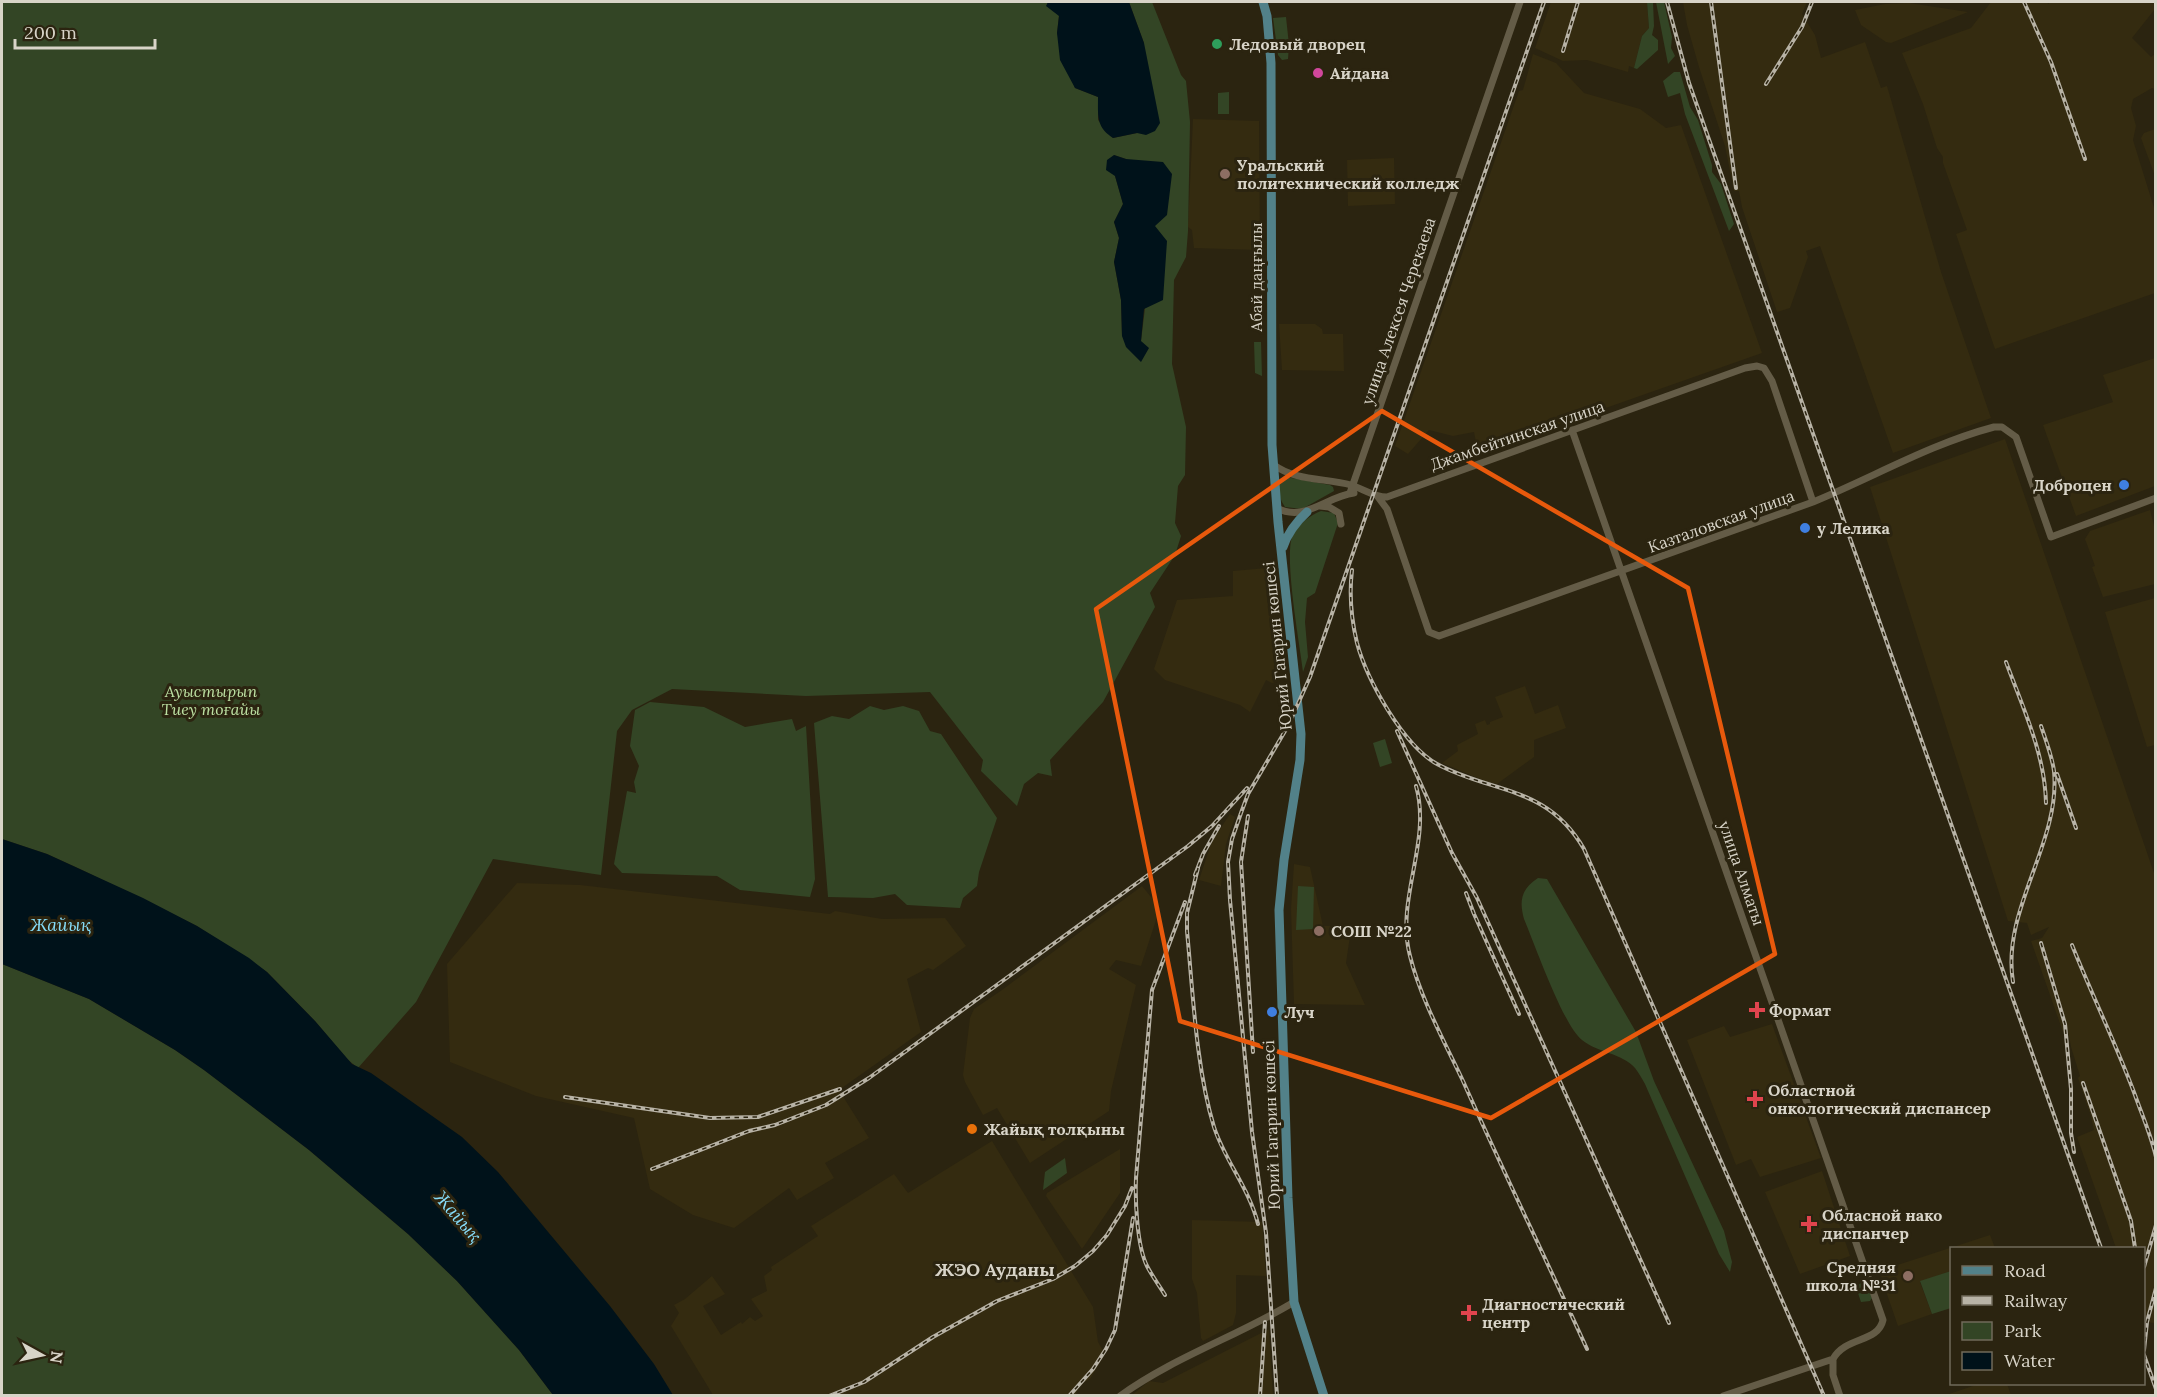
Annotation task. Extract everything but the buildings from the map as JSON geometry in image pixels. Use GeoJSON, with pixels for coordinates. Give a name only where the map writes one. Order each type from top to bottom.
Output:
{"type":"FeatureCollection","features":[{"type":"Feature","properties":{"kind":"main road","name":"Абай даңғылы"},"geometry":{"type":"LineString","coordinates":[[1263,2],[1267,16],[1271,63],[1271,382],[1274,465],[1282,552]]}},
{"type":"Feature","properties":{"kind":"main road"},"geometry":{"type":"LineString","coordinates":[[1282,552],[1286,537],[1307,512]]}},
{"type":"Feature","properties":{"kind":"main road","name":"Юрий Гагарин көшесі"},"geometry":{"type":"LineString","coordinates":[[1282,552],[1305,762],[1284,893],[1293,1198],[1300,1301],[1330,1395]]}},
{"type":"Feature","properties":{"kind":"main road","name":"Юрий Гагарин көшесі"},"geometry":{"type":"LineString","coordinates":[[1302,719],[1300,760],[1284,860],[1279,910],[1288,1188],[1294,1302],[1324,1395]]}},
{"type":"Feature","properties":{"kind":"street","name":"улица Алексея Черекаева"},"geometry":{"type":"LineString","coordinates":[[1351,490],[1520,2]]}},
{"type":"Feature","properties":{"kind":"street","name":"Джамбейтинская улица"},"geometry":{"type":"LineString","coordinates":[[1274,465],[1289,474],[1378,497],[1395,495],[1752,366],[1761,366],[1768,372],[1813,502]]}},
{"type":"Feature","properties":{"kind":"street","name":"Казталовская улица"},"geometry":{"type":"LineString","coordinates":[[1378,497],[1387,509],[1429,632],[1435,636],[1813,502],[1859,483],[1895,463],[1994,427],[2002,427],[2016,437],[2051,537],[2156,498]]}},
{"type":"Feature","properties":{"kind":"street","name":"улица Алматы"},"geometry":{"type":"LineString","coordinates":[[1572,430],[1882,1314],[1882,1325],[1874,1334],[1841,1348],[1833,1359]]}},
{"type":"Feature","properties":{"kind":"street"},"geometry":{"type":"LineString","coordinates":[[1277,508],[1289,513],[1307,512],[1351,490]]}},
{"type":"Feature","properties":{"kind":"street"},"geometry":{"type":"LineString","coordinates":[[1318,506],[1335,509],[1339,513],[1341,524]]}},
{"type":"Feature","properties":{"kind":"street"},"geometry":{"type":"LineString","coordinates":[[1119,1395],[1200,1350],[1272,1316],[1294,1302]]}},
{"type":"Feature","properties":{"kind":"street"},"geometry":{"type":"LineString","coordinates":[[1723,1395],[1833,1359],[1833,1375],[1840,1395]]}},
{"type":"Feature","properties":{"kind":"highlighted area"},"geometry":{"type":"Polygon","coordinates":[[[1382,411],[1688,588],[1775,954],[1491,1118],[1180,1021],[1096,609],[1382,411]]]}},
{"type":"Feature","properties":{"kind":"shaded area"},"geometry":{"type":"Polygon","coordinates":[[[1551,2],[1647,2],[1649,28],[1642,36],[1634,68],[1629,66],[1628,72],[1587,60],[1563,61],[1535,48],[1551,2]]]}},
{"type":"Feature","properties":{"kind":"shaded area"},"geometry":{"type":"Polygon","coordinates":[[[1683,2],[1807,2],[1802,14],[1815,35],[1821,58],[1865,42],[1881,88],[1887,86],[1941,272],[1991,418],[1893,453],[1820,246],[1806,251],[1808,257],[1790,308],[1777,312],[1742,207],[1739,191],[1734,191],[1725,146],[1699,67],[1683,2]]]}},
{"type":"Feature","properties":{"kind":"shaded area"},"geometry":{"type":"Polygon","coordinates":[[[1991,2],[2046,2],[2049,4],[2049,2],[2156,2],[2155,9],[2132,38],[2151,57],[2155,54],[2155,89],[2152,88],[2133,99],[2131,108],[2136,126],[2133,140],[2155,211],[2155,293],[1995,349],[1956,234],[1967,230],[1943,163],[1943,157],[1937,148],[1923,104],[1902,53],[1971,28],[1991,2]]]}},
{"type":"Feature","properties":{"kind":"shaded area"},"geometry":{"type":"Polygon","coordinates":[[[1909,3],[1968,12],[1891,43],[1861,25],[1855,10],[1885,4],[1909,3]]]}},
{"type":"Feature","properties":{"kind":"shaded area"},"geometry":{"type":"Polygon","coordinates":[[[1533,54],[1556,63],[1584,93],[1640,109],[1666,128],[1681,125],[1762,353],[1478,453],[1474,432],[1453,436],[1429,430],[1408,454],[1395,446],[1519,91],[1523,90],[1533,54]]]}},
{"type":"Feature","properties":{"kind":"shaded area","name":"Уральский политехнический колледж"},"geometry":{"type":"Polygon","coordinates":[[[1193,119],[1259,121],[1260,250],[1194,248],[1192,230],[1188,227],[1193,119]]]}},
{"type":"Feature","properties":{"kind":"shaded area"},"geometry":{"type":"Polygon","coordinates":[[[2156,129],[2155,176],[2141,138],[2144,133],[2156,129]]]}},
{"type":"Feature","properties":{"kind":"shaded area"},"geometry":{"type":"Polygon","coordinates":[[[1394,158],[1395,204],[1348,206],[1347,160],[1394,158]]]}},
{"type":"Feature","properties":{"kind":"shaded area"},"geometry":{"type":"Polygon","coordinates":[[[1279,324],[1315,324],[1322,329],[1323,334],[1343,334],[1344,371],[1282,370],[1279,324]]]}},
{"type":"Feature","properties":{"kind":"shaded area"},"geometry":{"type":"Polygon","coordinates":[[[2155,358],[2155,486],[2076,516],[2043,425],[2113,402],[2103,375],[2155,358]]]}},
{"type":"Feature","properties":{"kind":"shaded area"},"geometry":{"type":"Polygon","coordinates":[[[2005,439],[2155,876],[2155,1323],[2145,1322],[2145,1247],[2116,1247],[2077,1137],[2094,1130],[2078,1078],[2080,1076],[2068,1030],[2063,1032],[2031,941],[2042,938],[2049,927],[2031,935],[2027,923],[2008,921],[1870,487],[2005,439]]]}},
{"type":"Feature","properties":{"kind":"shaded area"},"geometry":{"type":"Polygon","coordinates":[[[2150,510],[2155,530],[2155,584],[2103,597],[2085,539],[2090,531],[2150,510]]]}},
{"type":"Feature","properties":{"kind":"shaded area"},"geometry":{"type":"Polygon","coordinates":[[[1267,568],[1277,628],[1280,681],[1272,683],[1266,680],[1250,712],[1240,705],[1165,680],[1154,669],[1177,600],[1233,596],[1233,571],[1267,568]]]}},
{"type":"Feature","properties":{"kind":"shaded area"},"geometry":{"type":"Polygon","coordinates":[[[2155,598],[2155,745],[2147,747],[2105,612],[2155,598]]]}},
{"type":"Feature","properties":{"kind":"shaded area"},"geometry":{"type":"Polygon","coordinates":[[[1525,686],[1535,714],[1558,705],[1566,728],[1534,740],[1534,757],[1497,784],[1442,763],[1458,751],[1457,745],[1478,734],[1475,724],[1485,720],[1487,725],[1503,717],[1495,697],[1525,686]]]}},
{"type":"Feature","properties":{"kind":"shaded area"},"geometry":{"type":"Polygon","coordinates":[[[1230,814],[1235,817],[1226,844],[1221,886],[1199,880],[1212,841],[1230,814]]]}},
{"type":"Feature","properties":{"kind":"shaded area","name":"СОШ №22"},"geometry":{"type":"Polygon","coordinates":[[[1294,864],[1310,867],[1323,926],[1344,926],[1350,936],[1346,963],[1365,1005],[1294,1004],[1291,909],[1294,864]]]}},
{"type":"Feature","properties":{"kind":"shaded area"},"geometry":{"type":"Polygon","coordinates":[[[517,883],[580,885],[830,914],[835,911],[882,919],[945,918],[966,946],[933,970],[928,968],[907,979],[921,1032],[839,1090],[869,1138],[825,1163],[834,1178],[797,1200],[789,1188],[734,1228],[693,1215],[650,1189],[634,1118],[536,1096],[450,1062],[447,964],[517,883]]]}},
{"type":"Feature","properties":{"kind":"shaded area"},"geometry":{"type":"Polygon","coordinates":[[[1142,886],[1160,908],[1141,966],[1116,960],[1109,969],[1136,985],[1111,1091],[1109,1111],[1030,1163],[997,1108],[983,1115],[965,1082],[963,1075],[970,1018],[974,1009],[1142,886]]]}},
{"type":"Feature","properties":{"kind":"shaded area","name":"Областной онкологический диспансер"},"geometry":{"type":"Polygon","coordinates":[[[1772,1024],[1821,1158],[1760,1177],[1751,1159],[1736,1165],[1687,1040],[1724,1026],[1730,1037],[1772,1024]]]}},
{"type":"Feature","properties":{"kind":"shaded area"},"geometry":{"type":"Polygon","coordinates":[[[992,1141],[1093,1307],[1098,1342],[1105,1354],[1090,1379],[1082,1383],[1075,1395],[713,1395],[671,1326],[679,1313],[674,1305],[685,1299],[712,1276],[725,1294],[703,1306],[721,1335],[750,1317],[755,1321],[763,1316],[751,1299],[767,1291],[764,1276],[772,1270],[771,1267],[818,1236],[811,1226],[894,1174],[908,1193],[992,1141]]]}},
{"type":"Feature","properties":{"kind":"shaded area"},"geometry":{"type":"Polygon","coordinates":[[[1120,1149],[1120,1193],[1082,1249],[1046,1196],[1047,1193],[1120,1149]]]}},
{"type":"Feature","properties":{"kind":"shaded area","name":"Обласной нако диспанчер"},"geometry":{"type":"Polygon","coordinates":[[[1822,1171],[1850,1256],[1800,1274],[1765,1192],[1822,1171]]]}},
{"type":"Feature","properties":{"kind":"shaded area"},"geometry":{"type":"Polygon","coordinates":[[[1192,1220],[1262,1222],[1266,1276],[1236,1275],[1236,1313],[1233,1325],[1203,1341],[1197,1293],[1192,1279],[1192,1220]]]}},
{"type":"Feature","properties":{"kind":"shaded area","name":"Средняя школа №31"},"geometry":{"type":"Polygon","coordinates":[[[1990,1235],[1995,1247],[1953,1247],[1990,1235]]]}},
{"type":"Feature","properties":{"kind":"shaded area","name":"Средняя школа №31"},"geometry":{"type":"Polygon","coordinates":[[[1950,1248],[1950,1271],[1920,1282],[1932,1314],[1898,1326],[1879,1271],[1950,1248]]]}},
{"type":"Feature","properties":{"kind":"shaded area"},"geometry":{"type":"Polygon","coordinates":[[[1269,1329],[1273,1395],[1131,1396],[1149,1381],[1163,1383],[1269,1329]]]}},
{"type":"Feature","properties":{"kind":"shaded area"},"geometry":{"type":"Polygon","coordinates":[[[1976,1385],[2007,1385],[2011,1395],[1946,1395],[1976,1385]]]}},
{"type":"Feature","properties":{"kind":"green space","name":"Ауыстырып Тиеу тоғайы"},"geometry":{"type":"Polygon","coordinates":[[[2,2],[1048,2],[1047,6],[1059,15],[1057,33],[1075,88],[1098,97],[1098,120],[1113,138],[1137,133],[1144,43],[1129,2],[1152,2],[1181,75],[1186,81],[1190,122],[1188,231],[1186,257],[1174,280],[1172,364],[1186,427],[1185,475],[1178,486],[1175,523],[1181,536],[1175,555],[1150,593],[1155,607],[1103,702],[1050,760],[1052,776],[1038,773],[1024,784],[1017,806],[981,771],[983,760],[930,692],[806,696],[672,689],[632,710],[617,731],[601,875],[493,859],[416,1002],[358,1068],[267,972],[197,926],[47,854],[2,839],[2,2]],[[1114,155],[1115,176],[1123,204],[1114,222],[1119,238],[1114,262],[1121,300],[1122,336],[1141,341],[1155,226],[1126,159],[1114,155]]]}},
{"type":"Feature","properties":{"kind":"green space"},"geometry":{"type":"Polygon","coordinates":[[[1647,2],[1653,2],[1652,35],[1658,40],[1658,50],[1637,69],[1634,68],[1642,36],[1649,28],[1647,2]]]}},
{"type":"Feature","properties":{"kind":"green space"},"geometry":{"type":"Polygon","coordinates":[[[1656,2],[1664,2],[1672,37],[1671,48],[1675,56],[1668,64],[1656,2]]]}},
{"type":"Feature","properties":{"kind":"green space"},"geometry":{"type":"Polygon","coordinates":[[[1286,17],[1288,59],[1282,60],[1278,55],[1273,18],[1286,17]]]}},
{"type":"Feature","properties":{"kind":"green space"},"geometry":{"type":"Polygon","coordinates":[[[1674,72],[1680,72],[1690,107],[1698,120],[1712,165],[1712,172],[1721,184],[1734,224],[1729,231],[1685,114],[1680,93],[1668,97],[1663,81],[1674,72]]]}},
{"type":"Feature","properties":{"kind":"green space"},"geometry":{"type":"Polygon","coordinates":[[[1229,92],[1229,114],[1218,114],[1218,93],[1229,92]]]}},
{"type":"Feature","properties":{"kind":"green space"},"geometry":{"type":"Polygon","coordinates":[[[1254,342],[1261,342],[1262,376],[1255,373],[1254,342]]]}},
{"type":"Feature","properties":{"kind":"green space"},"geometry":{"type":"Polygon","coordinates":[[[1286,477],[1330,485],[1334,491],[1302,509],[1285,507],[1279,490],[1281,479],[1286,477]]]}},
{"type":"Feature","properties":{"kind":"green space"},"geometry":{"type":"Polygon","coordinates":[[[1321,511],[1334,513],[1338,523],[1315,593],[1307,598],[1305,622],[1308,657],[1303,672],[1291,580],[1290,545],[1298,527],[1309,517],[1321,511]]]}},
{"type":"Feature","properties":{"kind":"green space"},"geometry":{"type":"Polygon","coordinates":[[[650,702],[704,707],[745,727],[792,719],[796,731],[806,726],[815,879],[810,897],[740,890],[717,876],[622,873],[614,864],[627,791],[636,793],[634,782],[639,766],[630,746],[635,710],[650,702]]]}},
{"type":"Feature","properties":{"kind":"green space"},"geometry":{"type":"Polygon","coordinates":[[[870,706],[884,710],[903,706],[919,711],[930,731],[941,734],[997,818],[979,872],[977,886],[963,898],[960,908],[907,905],[895,894],[873,898],[828,897],[814,723],[832,716],[849,719],[870,706]]]}},
{"type":"Feature","properties":{"kind":"green space"},"geometry":{"type":"Polygon","coordinates":[[[1385,739],[1392,763],[1380,767],[1373,743],[1385,739]]]}},
{"type":"Feature","properties":{"kind":"green space"},"geometry":{"type":"Polygon","coordinates":[[[1538,878],[1547,879],[1636,1032],[1654,1081],[1724,1231],[1732,1262],[1730,1272],[1719,1254],[1639,1074],[1630,1063],[1582,1040],[1558,1002],[1522,913],[1525,891],[1538,878]]]}},
{"type":"Feature","properties":{"kind":"green space"},"geometry":{"type":"Polygon","coordinates":[[[1298,886],[1314,887],[1313,929],[1296,930],[1298,886]]]}},
{"type":"Feature","properties":{"kind":"green space"},"geometry":{"type":"Polygon","coordinates":[[[2,964],[89,999],[175,1050],[309,1150],[408,1234],[457,1281],[519,1350],[553,1395],[2,1395],[2,964]]]}},
{"type":"Feature","properties":{"kind":"green space"},"geometry":{"type":"Polygon","coordinates":[[[1065,1158],[1067,1173],[1043,1190],[1045,1172],[1065,1158]]]}},
{"type":"Feature","properties":{"kind":"green space"},"geometry":{"type":"Polygon","coordinates":[[[1950,1271],[1950,1308],[1932,1314],[1920,1281],[1950,1271]]]}},
{"type":"Feature","properties":{"kind":"green space"},"geometry":{"type":"Polygon","coordinates":[[[1862,1282],[1867,1283],[1872,1298],[1870,1301],[1861,1302],[1856,1287],[1862,1282]]]}},
{"type":"Feature","properties":{"kind":"water"},"geometry":{"type":"Polygon","coordinates":[[[1048,2],[1129,2],[1144,43],[1160,123],[1155,131],[1146,135],[1137,133],[1113,138],[1103,130],[1098,115],[1098,97],[1075,88],[1060,60],[1057,33],[1059,16],[1046,6],[1048,2]]]}},
{"type":"Feature","properties":{"kind":"water"},"geometry":{"type":"Polygon","coordinates":[[[1114,155],[1126,159],[1163,162],[1172,174],[1167,215],[1155,226],[1167,241],[1163,300],[1144,309],[1141,341],[1149,348],[1141,362],[1126,347],[1122,336],[1121,300],[1114,262],[1119,238],[1114,222],[1123,204],[1115,176],[1106,170],[1107,160],[1114,155]]]}},
{"type":"Feature","properties":{"kind":"water","name":"Жайық"},"geometry":{"type":"Polygon","coordinates":[[[2,839],[47,854],[143,898],[197,926],[249,958],[267,972],[315,1021],[352,1064],[371,1073],[462,1137],[498,1172],[610,1306],[654,1364],[673,1395],[553,1395],[519,1350],[457,1281],[408,1234],[309,1150],[175,1050],[89,999],[2,964],[2,839]]]}},
{"type":"Feature","properties":{"kind":"railway"},"geometry":{"type":"LineString","coordinates":[[1277,1396],[1266,1233],[1252,1132],[1230,900],[1228,862],[1232,839],[1248,794],[1288,726],[1310,677],[1544,2]]}},
{"type":"Feature","properties":{"kind":"railway"},"geometry":{"type":"LineString","coordinates":[[1563,51],[1578,2]]}},
{"type":"Feature","properties":{"kind":"railway"},"geometry":{"type":"LineString","coordinates":[[1667,2],[1689,83],[2101,1247]]}},
{"type":"Feature","properties":{"kind":"railway"},"geometry":{"type":"LineString","coordinates":[[1711,2],[1736,188]]}},
{"type":"Feature","properties":{"kind":"railway"},"geometry":{"type":"LineString","coordinates":[[1766,84],[1802,27],[1812,2]]}},
{"type":"Feature","properties":{"kind":"railway"},"geometry":{"type":"LineString","coordinates":[[2024,2],[2051,62],[2085,159]]}},
{"type":"Feature","properties":{"kind":"railway"},"geometry":{"type":"LineString","coordinates":[[1352,570],[1352,616],[1357,643],[1369,675],[1399,727],[1424,755],[1437,764],[1458,774],[1518,794],[1553,813],[1569,828],[1584,849],[1824,1396]]}},
{"type":"Feature","properties":{"kind":"railway"},"geometry":{"type":"LineString","coordinates":[[2006,662],[2037,749],[2042,767],[2046,803]]}},
{"type":"Feature","properties":{"kind":"railway"},"geometry":{"type":"LineString","coordinates":[[2013,982],[2012,955],[2015,928],[2049,824],[2054,798],[2053,765],[2041,726]]}},
{"type":"Feature","properties":{"kind":"railway"},"geometry":{"type":"LineString","coordinates":[[1397,731],[1452,853],[1477,898],[1669,1323]]}},
{"type":"Feature","properties":{"kind":"railway"},"geometry":{"type":"LineString","coordinates":[[2057,774],[2076,828]]}},
{"type":"Feature","properties":{"kind":"railway"},"geometry":{"type":"LineString","coordinates":[[1416,786],[1420,807],[1420,828],[1407,913],[1407,935],[1414,972],[1434,1020],[1587,1349]]}},
{"type":"Feature","properties":{"kind":"railway"},"geometry":{"type":"LineString","coordinates":[[652,1169],[749,1131],[775,1125],[826,1105],[869,1078],[1188,846],[1212,826],[1247,788]]}},
{"type":"Feature","properties":{"kind":"railway"},"geometry":{"type":"LineString","coordinates":[[1248,816],[1241,862],[1253,1052]]}},
{"type":"Feature","properties":{"kind":"railway"},"geometry":{"type":"LineString","coordinates":[[1195,875],[1203,854],[1219,826]]}},
{"type":"Feature","properties":{"kind":"railway"},"geometry":{"type":"LineString","coordinates":[[1198,868],[1187,913],[1187,931],[1203,1080],[1214,1127],[1249,1198],[1258,1224]]}},
{"type":"Feature","properties":{"kind":"railway"},"geometry":{"type":"LineString","coordinates":[[1466,893],[1519,1014]]}},
{"type":"Feature","properties":{"kind":"railway"},"geometry":{"type":"LineString","coordinates":[[1165,1295],[1147,1266],[1141,1247],[1136,1211],[1136,1178],[1152,990],[1185,902]]}},
{"type":"Feature","properties":{"kind":"railway"},"geometry":{"type":"LineString","coordinates":[[2041,943],[2065,1024],[2074,1152]]}},
{"type":"Feature","properties":{"kind":"railway"},"geometry":{"type":"LineString","coordinates":[[2072,945],[2128,1076],[2156,1157]]}},
{"type":"Feature","properties":{"kind":"railway"},"geometry":{"type":"LineString","coordinates":[[2083,1083],[2131,1221],[2135,1247]]}},
{"type":"Feature","properties":{"kind":"railway"},"geometry":{"type":"LineString","coordinates":[[565,1097],[710,1118],[758,1117],[840,1089]]}},
{"type":"Feature","properties":{"kind":"railway"},"geometry":{"type":"LineString","coordinates":[[829,1396],[864,1382],[933,1337],[997,1301],[1053,1279],[1075,1266],[1107,1235],[1125,1206],[1132,1188]]}},
{"type":"Feature","properties":{"kind":"railway"},"geometry":{"type":"LineString","coordinates":[[1069,1396],[1093,1369],[1115,1330],[1133,1218]]}},
{"type":"Feature","properties":{"kind":"railway"},"geometry":{"type":"LineString","coordinates":[[2145,1264],[2156,1225]]}},
{"type":"Feature","properties":{"kind":"railway"},"geometry":{"type":"LineString","coordinates":[[2145,1341],[2147,1322],[2156,1288]]}},
{"type":"Feature","properties":{"kind":"railway"},"geometry":{"type":"LineString","coordinates":[[1260,1396],[1265,1322]]}},
{"type":"Feature","properties":{"kind":"railway"},"geometry":{"type":"LineString","coordinates":[[2145,1358],[2156,1389]]}},
{"type":"Feature","properties":{"kind":"place","name":"Ледовый дворец"},"geometry":{"type":"Point","coordinates":[1217,44]}},
{"type":"Feature","properties":{"kind":"place","name":"Айдана"},"geometry":{"type":"Point","coordinates":[1318,73]}},
{"type":"Feature","properties":{"kind":"place","name":"Уральский политехнический колледж"},"geometry":{"type":"Point","coordinates":[1225,174]}},
{"type":"Feature","properties":{"kind":"place","name":"Доброцен"},"geometry":{"type":"Point","coordinates":[2124,485]}},
{"type":"Feature","properties":{"kind":"place","name":"у Лелика"},"geometry":{"type":"Point","coordinates":[1805,528]}},
{"type":"Feature","properties":{"kind":"place","name":"СОШ №22"},"geometry":{"type":"Point","coordinates":[1319,931]}},
{"type":"Feature","properties":{"kind":"place","name":"Формат"},"geometry":{"type":"Point","coordinates":[1757,1010]}},
{"type":"Feature","properties":{"kind":"place","name":"Луч"},"geometry":{"type":"Point","coordinates":[1272,1012]}},
{"type":"Feature","properties":{"kind":"place","name":"Областной онкологический диспансер"},"geometry":{"type":"Point","coordinates":[1755,1099]}},
{"type":"Feature","properties":{"kind":"place","name":"Жайық толқыны"},"geometry":{"type":"Point","coordinates":[972,1129]}},
{"type":"Feature","properties":{"kind":"place","name":"Обласной нако диспанчер"},"geometry":{"type":"Point","coordinates":[1809,1224]}},
{"type":"Feature","properties":{"kind":"place","name":"Средняя школа №31"},"geometry":{"type":"Point","coordinates":[1908,1276]}},
{"type":"Feature","properties":{"kind":"place","name":"Диагностический центр"},"geometry":{"type":"Point","coordinates":[1469,1313]}},
{"type":"Feature","properties":{"kind":"district","name":"ЖЭО Ауданы"},"geometry":{"type":"Point","coordinates":[995,1270]}}]}
